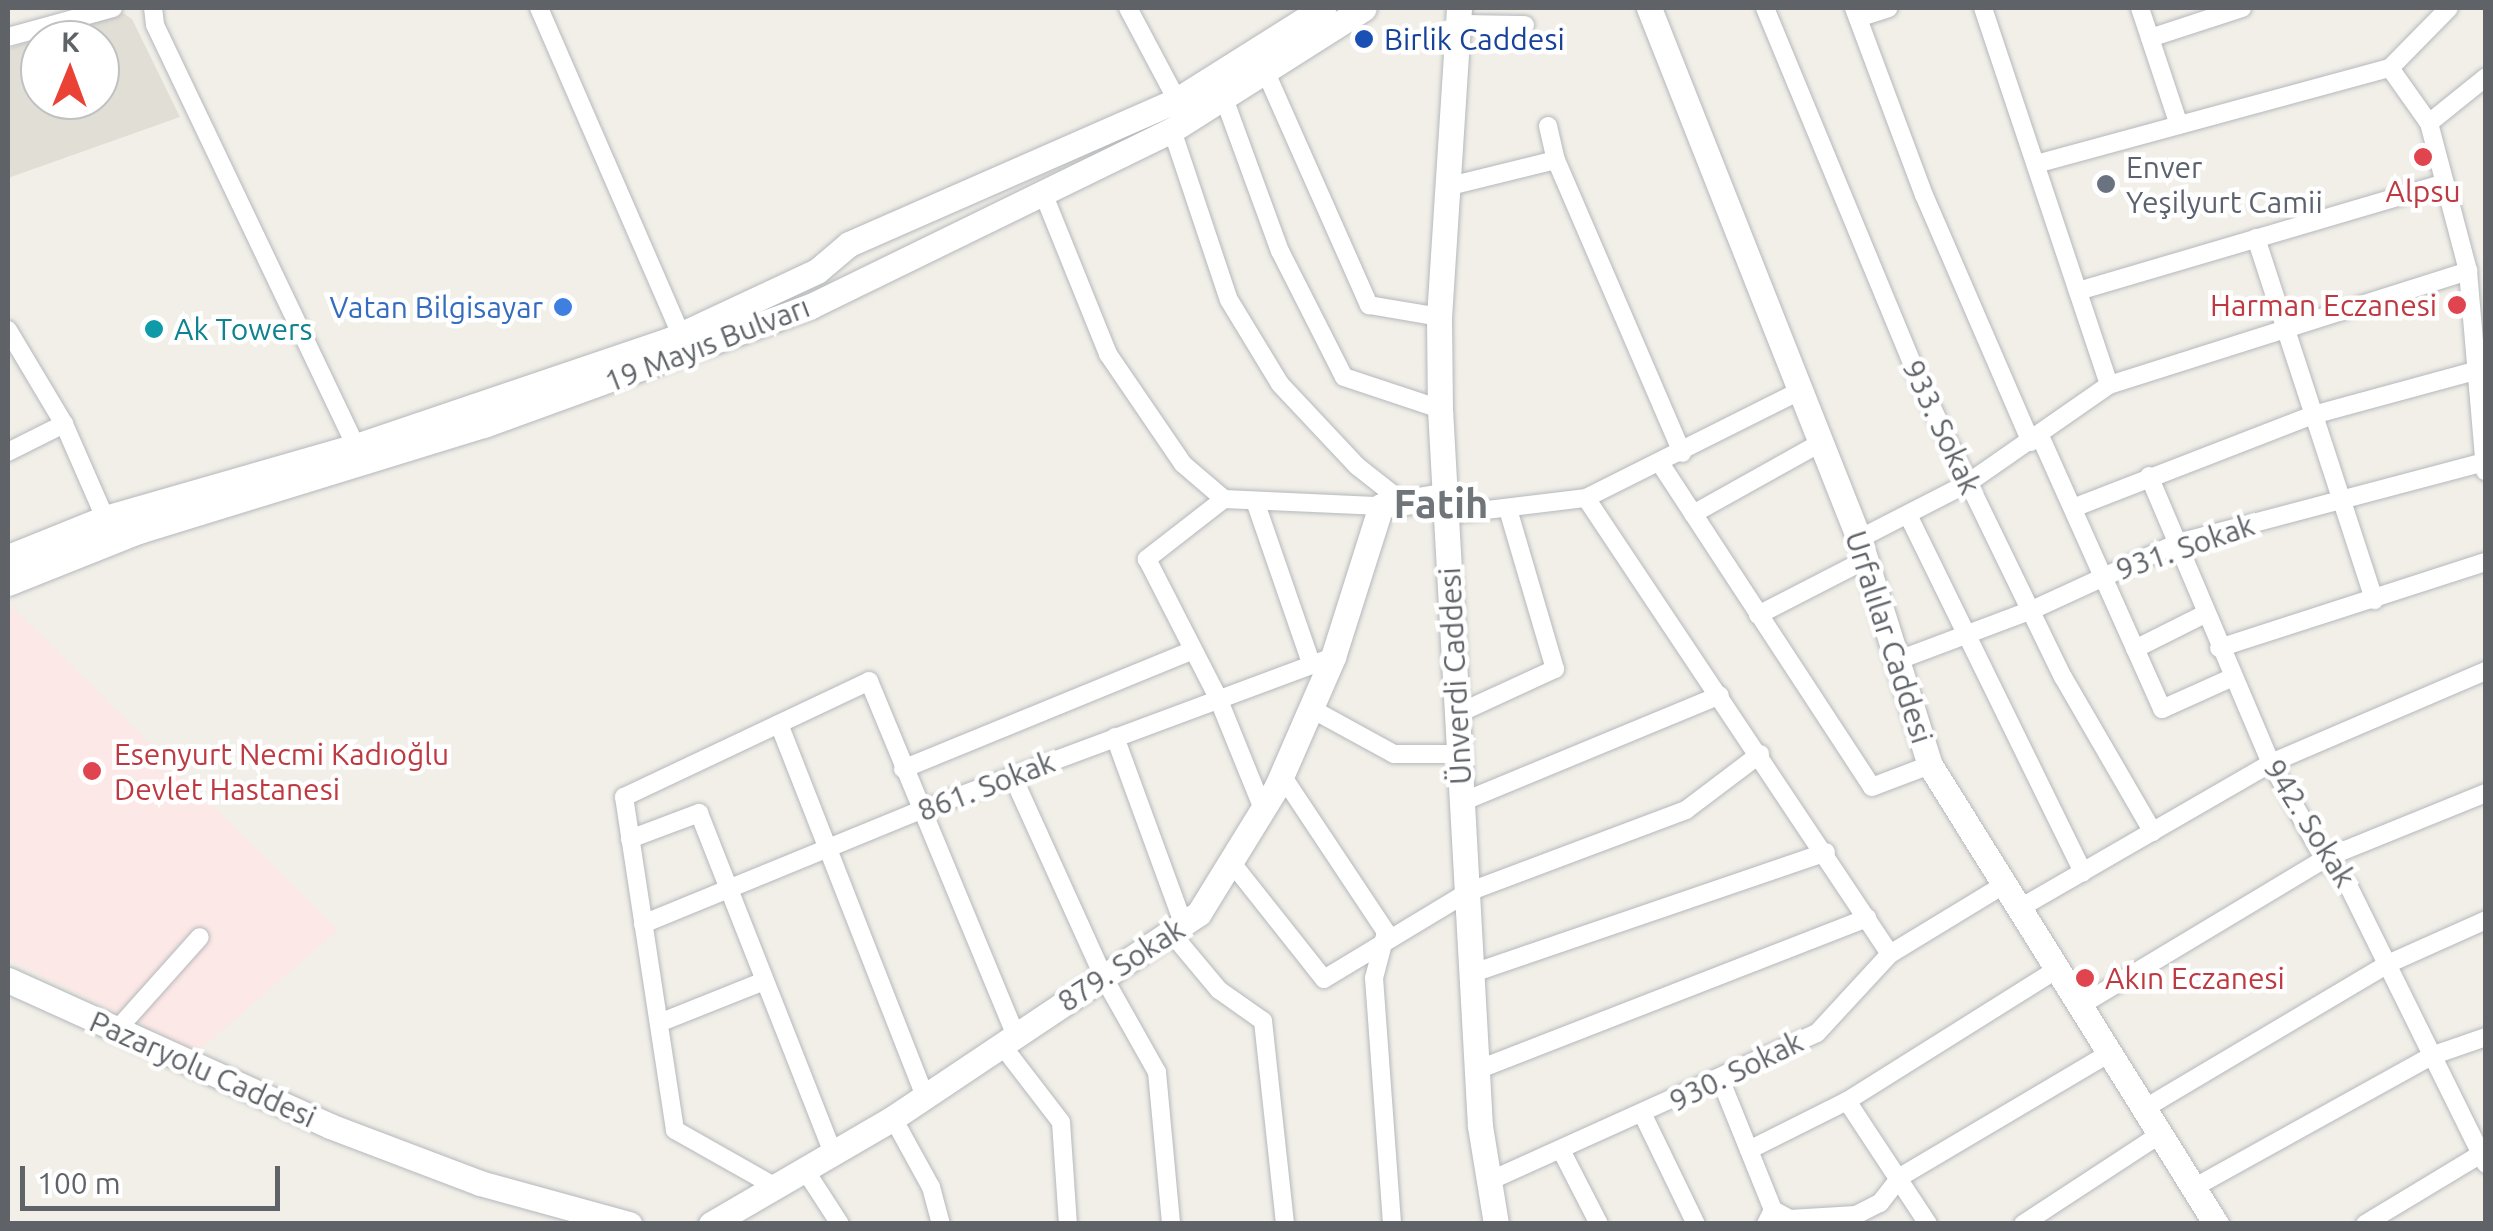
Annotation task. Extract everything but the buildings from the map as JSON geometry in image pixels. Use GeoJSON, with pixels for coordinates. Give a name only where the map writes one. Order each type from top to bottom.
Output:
{"type":"FeatureCollection","features":[{"type":"Feature","properties":{"kind":"main road","name":"19 Mayıs Bulvarı"},"geometry":{"type":"LineString","coordinates":[[8,558],[105,518],[356,446],[682,334],[817,271],[849,244],[1177,100],[1323,8]]}},
{"type":"Feature","properties":{"kind":"main road","name":"19 Mayıs Bulvarı"},"geometry":{"type":"LineString","coordinates":[[8,583],[138,531],[648,369],[812,306],[1172,130],[1266,75],[1364,8]]}},
{"type":"Feature","properties":{"kind":"main road","name":"Urfalılar Caddesi"},"geometry":{"type":"LineString","coordinates":[[1649,8],[1863,549],[1930,766],[2083,1004],[2195,1187],[2209,1221]]}},
{"type":"Feature","properties":{"kind":"main road","name":"Ünverdi Caddesi"},"geometry":{"type":"LineString","coordinates":[[1459,16],[1439,317],[1440,409],[1477,1070],[1487,1182],[1496,1224]]}},
{"type":"Feature","properties":{"kind":"main road"},"geometry":{"type":"LineString","coordinates":[[1390,503],[1444,505]]}},
{"type":"Feature","properties":{"kind":"main road","name":"879. Sokak"},"geometry":{"type":"LineString","coordinates":[[711,1224],[893,1118],[1178,930],[1232,863],[1281,774],[1310,708],[1322,660],[1390,503]]}},
{"type":"Feature","properties":{"kind":"main road","name":"Pazaryolu Caddesi"},"geometry":{"type":"LineString","coordinates":[[8,980],[116,1032],[480,1183],[629,1224]]}},
{"type":"Feature","properties":{"kind":"street"},"geometry":{"type":"LineString","coordinates":[[8,38],[113,8]]}},
{"type":"Feature","properties":{"kind":"street"},"geometry":{"type":"LineString","coordinates":[[153,8],[155,25],[356,446]]}},
{"type":"Feature","properties":{"kind":"street"},"geometry":{"type":"LineString","coordinates":[[539,8],[682,334]]}},
{"type":"Feature","properties":{"kind":"street"},"geometry":{"type":"LineString","coordinates":[[1128,8],[1177,100]]}},
{"type":"Feature","properties":{"kind":"street","name":"933. Sokak"},"geometry":{"type":"LineString","coordinates":[[1764,8],[1968,483],[2081,710],[2153,832]]}},
{"type":"Feature","properties":{"kind":"street"},"geometry":{"type":"LineString","coordinates":[[1888,8],[1856,13],[1924,195],[2036,439],[2104,574],[2162,708],[2231,678]]}},
{"type":"Feature","properties":{"kind":"street"},"geometry":{"type":"LineString","coordinates":[[1983,8],[2110,386]]}},
{"type":"Feature","properties":{"kind":"street"},"geometry":{"type":"LineString","coordinates":[[2140,8],[2180,125]]}},
{"type":"Feature","properties":{"kind":"street"},"geometry":{"type":"LineString","coordinates":[[2150,38],[2242,8]]}},
{"type":"Feature","properties":{"kind":"street"},"geometry":{"type":"LineString","coordinates":[[2036,164],[2390,68],[2426,17],[2449,8]]}},
{"type":"Feature","properties":{"kind":"street"},"geometry":{"type":"LineString","coordinates":[[1459,16],[1526,25]]}},
{"type":"Feature","properties":{"kind":"street"},"geometry":{"type":"LineString","coordinates":[[2390,68],[2429,122],[2468,270],[2486,471]]}},
{"type":"Feature","properties":{"kind":"street"},"geometry":{"type":"LineString","coordinates":[[1266,75],[1369,305],[1439,317]]}},
{"type":"Feature","properties":{"kind":"street"},"geometry":{"type":"LineString","coordinates":[[2429,122],[2486,77]]}},
{"type":"Feature","properties":{"kind":"street"},"geometry":{"type":"LineString","coordinates":[[1224,101],[1280,251],[1344,377],[1440,409]]}},
{"type":"Feature","properties":{"kind":"street"},"geometry":{"type":"LineString","coordinates":[[1548,126],[1556,160],[1682,452]]}},
{"type":"Feature","properties":{"kind":"street"},"geometry":{"type":"LineString","coordinates":[[1172,130],[1229,300],[1280,384],[1390,503]]}},
{"type":"Feature","properties":{"kind":"street"},"geometry":{"type":"LineString","coordinates":[[1446,187],[1556,160]]}},
{"type":"Feature","properties":{"kind":"street"},"geometry":{"type":"LineString","coordinates":[[2078,291],[2444,183]]}},
{"type":"Feature","properties":{"kind":"street"},"geometry":{"type":"LineString","coordinates":[[1043,193],[1119,374],[1183,464],[1224,499],[1256,504],[1390,503]]}},
{"type":"Feature","properties":{"kind":"street"},"geometry":{"type":"LineString","coordinates":[[2256,238],[2374,600]]}},
{"type":"Feature","properties":{"kind":"street"},"geometry":{"type":"LineString","coordinates":[[1758,615],[1863,549],[1908,515],[1968,483],[2036,439],[2110,386],[2284,325],[2468,270]]}},
{"type":"Feature","properties":{"kind":"street"},"geometry":{"type":"LineString","coordinates":[[9,336],[64,424],[105,518]]}},
{"type":"Feature","properties":{"kind":"street"},"geometry":{"type":"LineString","coordinates":[[2073,508],[2312,415],[2479,370]]}},
{"type":"Feature","properties":{"kind":"street"},"geometry":{"type":"LineString","coordinates":[[1444,505],[1508,509],[1586,498],[1802,390]]}},
{"type":"Feature","properties":{"kind":"street"},"geometry":{"type":"LineString","coordinates":[[8,452],[64,424]]}},
{"type":"Feature","properties":{"kind":"street"},"geometry":{"type":"LineString","coordinates":[[1693,514],[1822,442]]}},
{"type":"Feature","properties":{"kind":"street","name":"931. Sokak"},"geometry":{"type":"LineString","coordinates":[[1896,661],[2032,610],[2178,543],[2485,462]]}},
{"type":"Feature","properties":{"kind":"street"},"geometry":{"type":"LineString","coordinates":[[1660,463],[1872,787],[1930,766]]}},
{"type":"Feature","properties":{"kind":"street","name":"942. Sokak"},"geometry":{"type":"LineString","coordinates":[[2149,476],[2270,763],[2390,963],[2484,1156]]}},
{"type":"Feature","properties":{"kind":"street"},"geometry":{"type":"LineString","coordinates":[[1586,498],[1826,852],[1890,954]]}},
{"type":"Feature","properties":{"kind":"street"},"geometry":{"type":"LineString","coordinates":[[1224,499],[1147,559],[1218,698],[1263,808]]}},
{"type":"Feature","properties":{"kind":"street"},"geometry":{"type":"LineString","coordinates":[[1256,504],[1322,660]]}},
{"type":"Feature","properties":{"kind":"street"},"geometry":{"type":"LineString","coordinates":[[1457,714],[1556,669],[1508,509]]}},
{"type":"Feature","properties":{"kind":"street"},"geometry":{"type":"LineString","coordinates":[[1908,515],[2083,872]]}},
{"type":"Feature","properties":{"kind":"street"},"geometry":{"type":"LineString","coordinates":[[2219,648],[2486,562]]}},
{"type":"Feature","properties":{"kind":"street"},"geometry":{"type":"LineString","coordinates":[[2135,649],[2205,614]]}},
{"type":"Feature","properties":{"kind":"street"},"geometry":{"type":"LineString","coordinates":[[903,769],[1194,650]]}},
{"type":"Feature","properties":{"kind":"street","name":"861. Sokak"},"geometry":{"type":"LineString","coordinates":[[643,924],[919,811],[1322,660]]}},
{"type":"Feature","properties":{"kind":"street"},"geometry":{"type":"LineString","coordinates":[[2020,908],[2270,763],[2486,672]]}},
{"type":"Feature","properties":{"kind":"street"},"geometry":{"type":"LineString","coordinates":[[774,1186],[675,1130],[624,797],[869,681],[1008,1039],[1062,1122],[1068,1224]]}},
{"type":"Feature","properties":{"kind":"street"},"geometry":{"type":"LineString","coordinates":[[1462,802],[1720,695]]}},
{"type":"Feature","properties":{"kind":"street"},"geometry":{"type":"LineString","coordinates":[[1310,708],[1394,754],[1459,754]]}},
{"type":"Feature","properties":{"kind":"street"},"geometry":{"type":"LineString","coordinates":[[779,724],[825,850],[925,1096]]}},
{"type":"Feature","properties":{"kind":"street"},"geometry":{"type":"LineString","coordinates":[[1115,737],[1178,930],[1219,990],[1263,1021],[1285,1224]]}},
{"type":"Feature","properties":{"kind":"street"},"geometry":{"type":"LineString","coordinates":[[1232,863],[1324,979],[1468,892],[1686,810],[1760,754]]}},
{"type":"Feature","properties":{"kind":"street"},"geometry":{"type":"LineString","coordinates":[[1281,774],[1386,932],[1374,978],[1392,1224]]}},
{"type":"Feature","properties":{"kind":"street"},"geometry":{"type":"LineString","coordinates":[[1012,775],[1104,978],[1156,1072],[1171,1224]]}},
{"type":"Feature","properties":{"kind":"street"},"geometry":{"type":"LineString","coordinates":[[2083,1004],[2328,857],[2486,792]]}},
{"type":"Feature","properties":{"kind":"street"},"geometry":{"type":"LineString","coordinates":[[630,840],[699,813],[834,1154]]}},
{"type":"Feature","properties":{"kind":"street"},"geometry":{"type":"LineString","coordinates":[[1473,973],[1826,852]]}},
{"type":"Feature","properties":{"kind":"street","name":"930. Sokak"},"geometry":{"type":"LineString","coordinates":[[1487,1182],[1721,1082],[1817,1033],[1890,954],[2005,884]]}},
{"type":"Feature","properties":{"kind":"street"},"geometry":{"type":"LineString","coordinates":[[1477,1070],[1867,918]]}},
{"type":"Feature","properties":{"kind":"street"},"geometry":{"type":"LineString","coordinates":[[2146,1107],[2390,963],[2486,920]]}},
{"type":"Feature","properties":{"kind":"street"},"geometry":{"type":"LineString","coordinates":[[116,1032],[200,938]]}},
{"type":"Feature","properties":{"kind":"street"},"geometry":{"type":"LineString","coordinates":[[1749,1150],[1848,1101],[2059,968]]}},
{"type":"Feature","properties":{"kind":"street"},"geometry":{"type":"LineString","coordinates":[[660,1023],[764,981]]}},
{"type":"Feature","properties":{"kind":"street"},"geometry":{"type":"LineString","coordinates":[[2195,1187],[2432,1056],[2486,1037]]}},
{"type":"Feature","properties":{"kind":"street"},"geometry":{"type":"LineString","coordinates":[[1721,1082],[1749,1150],[1769,1217],[1856,1214],[1880,1203],[1900,1178],[2111,1052]]}},
{"type":"Feature","properties":{"kind":"street"},"geometry":{"type":"LineString","coordinates":[[1848,1101],[1928,1224]]}},
{"type":"Feature","properties":{"kind":"street"},"geometry":{"type":"LineString","coordinates":[[1643,1115],[1696,1224]]}},
{"type":"Feature","properties":{"kind":"street"},"geometry":{"type":"LineString","coordinates":[[893,1118],[931,1186],[941,1224]]}},
{"type":"Feature","properties":{"kind":"street"},"geometry":{"type":"LineString","coordinates":[[2023,1224],[2162,1133]]}},
{"type":"Feature","properties":{"kind":"street"},"geometry":{"type":"LineString","coordinates":[[1561,1150],[1599,1224]]}},
{"type":"Feature","properties":{"kind":"street"},"geometry":{"type":"LineString","coordinates":[[2365,1224],[2484,1156]]}},
{"type":"Feature","properties":{"kind":"street"},"geometry":{"type":"LineString","coordinates":[[805,1170],[840,1224]]}},
{"type":"Feature","properties":{"kind":"shaded area"},"geometry":{"type":"Polygon","coordinates":[[[120,11],[132,19],[180,117],[8,178],[8,49],[20,45],[20,120],[120,120],[120,20],[93,20],[120,11]]]}},
{"type":"Feature","properties":{"kind":"shaded area","name":"Esenyurt Necmi Kadıoğlu Devlet Hastanesi"},"geometry":{"type":"Polygon","coordinates":[[[13,608],[338,930],[197,1052],[8,959],[8,612],[13,608]]]}},
{"type":"Feature","properties":{"kind":"place","name":"Birlik Caddesi"},"geometry":{"type":"Point","coordinates":[1364,39]}},
{"type":"Feature","properties":{"kind":"place","name":"Alpsu"},"geometry":{"type":"Point","coordinates":[2423,157]}},
{"type":"Feature","properties":{"kind":"place","name":"Enver Yeşilyurt Camii"},"geometry":{"type":"Point","coordinates":[2106,184]}},
{"type":"Feature","properties":{"kind":"place","name":"Harman Eczanesi"},"geometry":{"type":"Point","coordinates":[2457,305]}},
{"type":"Feature","properties":{"kind":"place","name":"Vatan Bilgisayar"},"geometry":{"type":"Point","coordinates":[563,307]}},
{"type":"Feature","properties":{"kind":"place","name":"Ak Towers"},"geometry":{"type":"Point","coordinates":[154,329]}},
{"type":"Feature","properties":{"kind":"place","name":"Esenyurt Necmi Kadıoğlu Devlet Hastanesi"},"geometry":{"type":"Point","coordinates":[92,771]}},
{"type":"Feature","properties":{"kind":"place","name":"Akın Eczanesi"},"geometry":{"type":"Point","coordinates":[2085,978]}},
{"type":"Feature","properties":{"kind":"district","name":"Fatih"},"geometry":{"type":"Point","coordinates":[1441,504]}}]}
